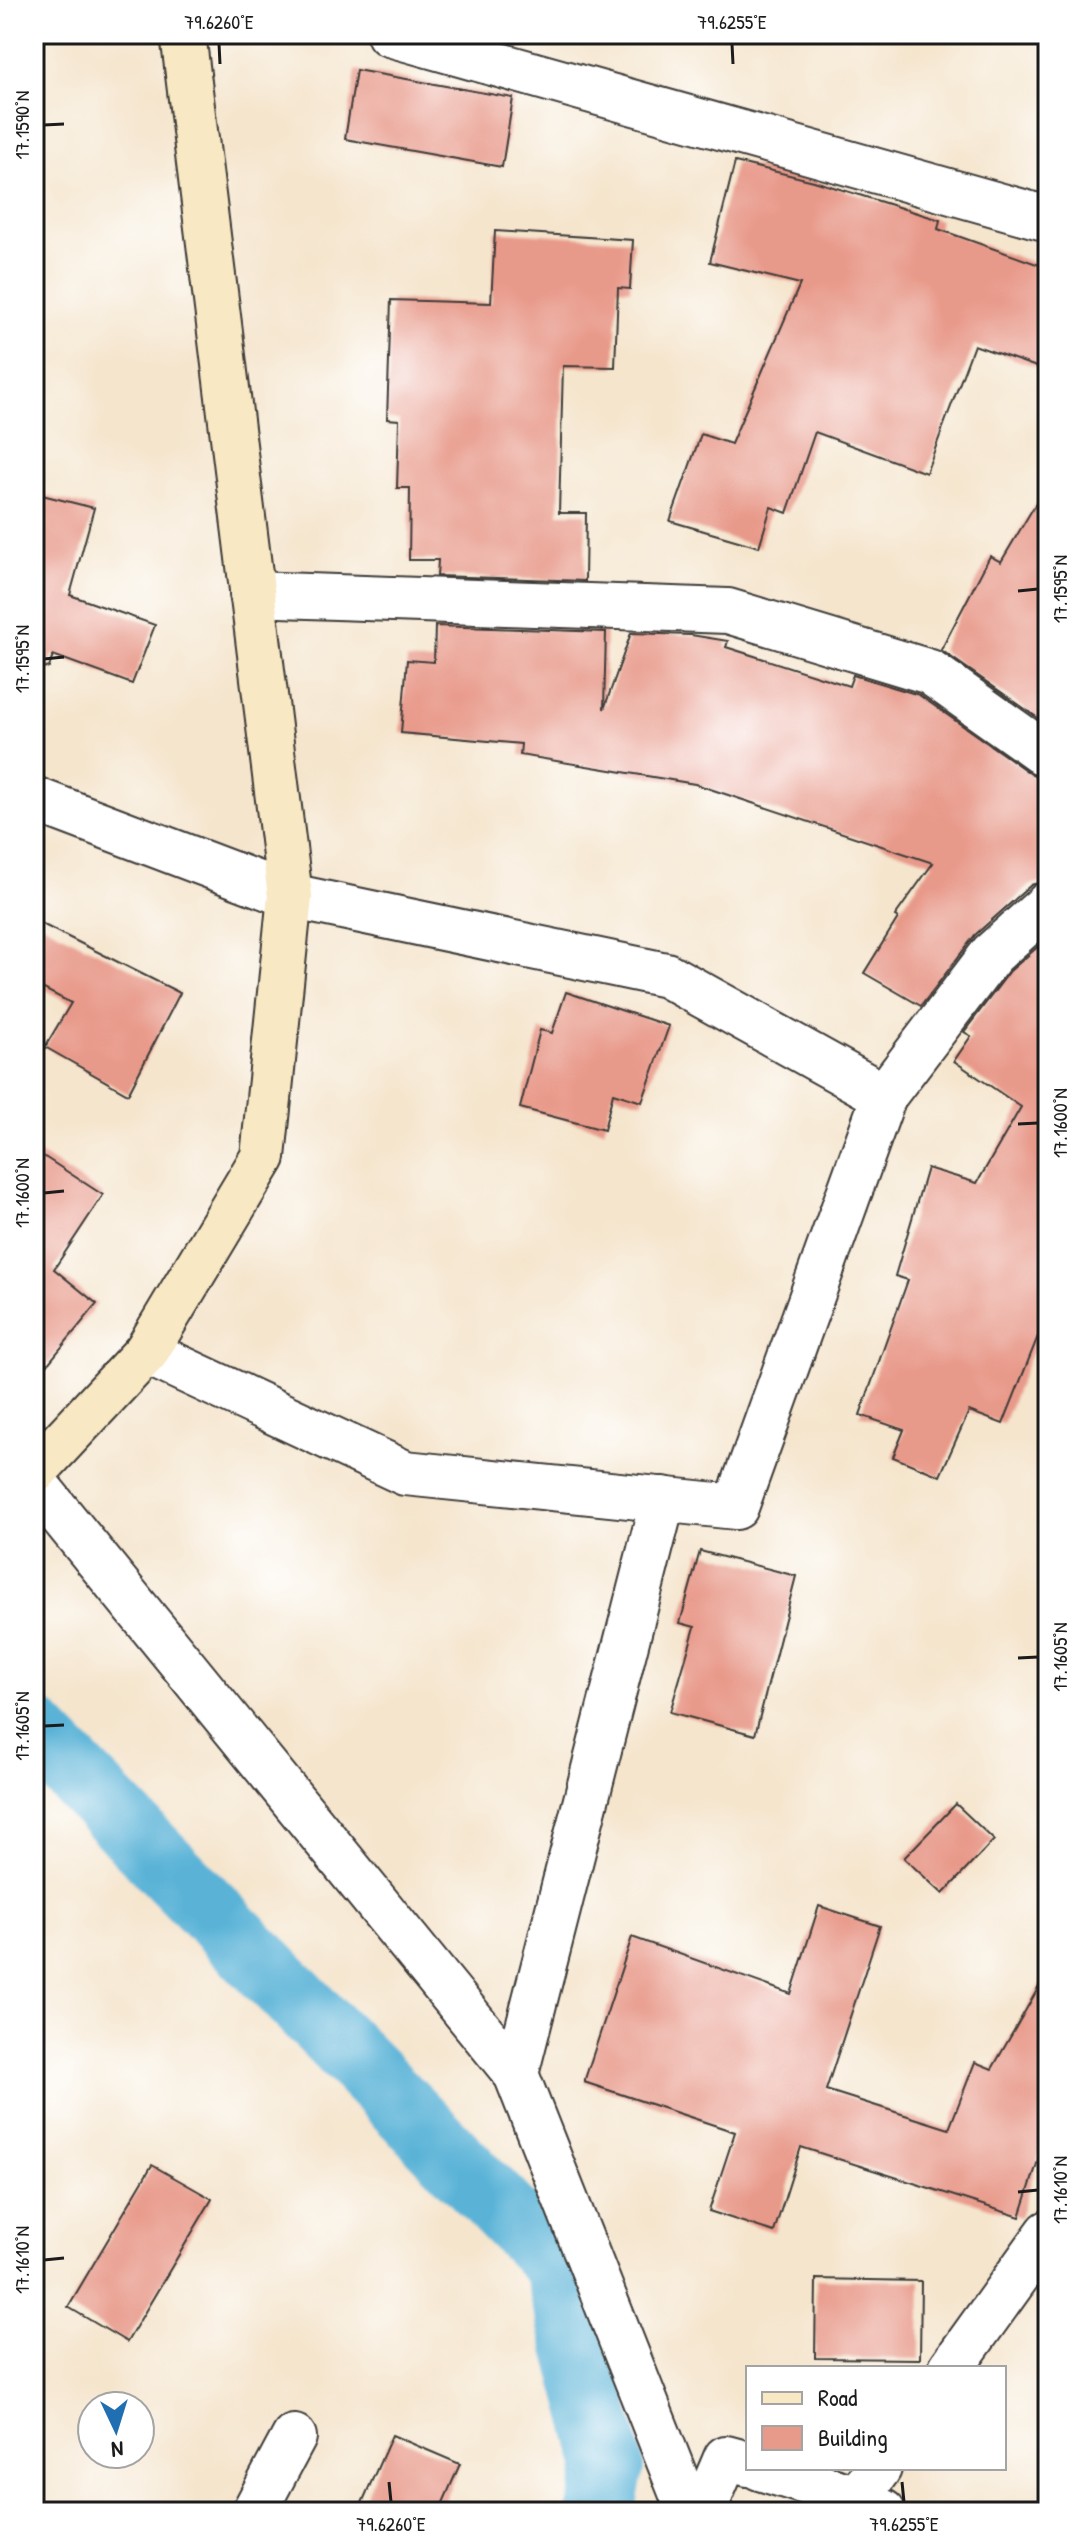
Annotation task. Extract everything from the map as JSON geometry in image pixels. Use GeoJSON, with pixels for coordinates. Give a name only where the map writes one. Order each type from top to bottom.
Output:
{"type":"FeatureCollection","features":[{"type":"Feature","properties":{"kind":"main road"},"geometry":{"type":"LineString","coordinates":[[34,1472],[146,1352],[263,1157],[290,896],[183,34]]}},
{"type":"Feature","properties":{"kind":"street"},"geometry":{"type":"LineString","coordinates":[[389,34],[1048,219]]}},
{"type":"Feature","properties":{"kind":"street"},"geometry":{"type":"LineString","coordinates":[[252,594],[728,611],[930,672],[1048,756]]}},
{"type":"Feature","properties":{"kind":"street"},"geometry":{"type":"LineString","coordinates":[[34,799],[290,896],[666,975],[884,1096]]}},
{"type":"Feature","properties":{"kind":"street"},"geometry":{"type":"LineString","coordinates":[[146,1352],[405,1473],[736,1507],[884,1096],[992,954],[1048,904]]}},
{"type":"Feature","properties":{"kind":"street"},"geometry":{"type":"LineString","coordinates":[[34,1482],[516,2074],[689,2512]]}},
{"type":"Feature","properties":{"kind":"street"},"geometry":{"type":"LineString","coordinates":[[516,2074],[663,1499]]}},
{"type":"Feature","properties":{"kind":"street"},"geometry":{"type":"LineString","coordinates":[[952,2366],[1048,2233]]}},
{"type":"Feature","properties":{"kind":"street"},"geometry":{"type":"LineString","coordinates":[[254,2512],[294,2437]]}},
{"type":"Feature","properties":{"kind":"street"},"geometry":{"type":"LineString","coordinates":[[703,2512],[726,2458],[746,2463]]}},
{"type":"Feature","properties":{"kind":"street"},"geometry":{"type":"LineString","coordinates":[[769,2470],[873,2493]]}},
{"type":"Feature","properties":{"kind":"building"},"geometry":{"type":"Polygon","coordinates":[[[356,70],[513,98],[502,167],[345,139],[356,70]]]}},
{"type":"Feature","properties":{"kind":"building"},"geometry":{"type":"Polygon","coordinates":[[[735,162],[814,181],[940,220],[938,229],[1048,268],[1048,371],[974,345],[926,473],[815,432],[787,513],[771,507],[759,547],[670,521],[701,434],[731,444],[800,284],[710,262],[735,162]]]}},
{"type":"Feature","properties":{"kind":"building"},"geometry":{"type":"Polygon","coordinates":[[[495,231],[633,240],[630,289],[618,288],[615,367],[563,366],[559,513],[586,513],[585,581],[437,576],[438,560],[409,560],[410,488],[397,488],[399,420],[387,419],[391,300],[491,303],[495,231]]]}},
{"type":"Feature","properties":{"kind":"building"},"geometry":{"type":"Polygon","coordinates":[[[1048,483],[1048,725],[941,650],[990,556],[1001,562],[1048,483]]]}},
{"type":"Feature","properties":{"kind":"building"},"geometry":{"type":"Polygon","coordinates":[[[34,493],[94,508],[70,595],[155,625],[132,684],[53,655],[49,668],[34,666],[34,493]]]}},
{"type":"Feature","properties":{"kind":"building"},"geometry":{"type":"Polygon","coordinates":[[[435,626],[606,632],[604,709],[631,633],[691,635],[728,641],[726,647],[849,686],[853,675],[919,695],[1034,776],[1048,781],[1048,880],[1031,885],[975,935],[921,1006],[864,973],[898,918],[895,916],[933,863],[695,784],[520,755],[521,744],[401,733],[407,660],[434,662],[435,626]]]}},
{"type":"Feature","properties":{"kind":"building"},"geometry":{"type":"Polygon","coordinates":[[[34,920],[180,993],[128,1094],[45,1047],[71,1003],[34,984],[34,920]]]}},
{"type":"Feature","properties":{"kind":"building"},"geometry":{"type":"Polygon","coordinates":[[[1048,938],[1048,1311],[1003,1424],[969,1411],[940,1476],[893,1457],[904,1430],[860,1415],[908,1280],[895,1276],[927,1168],[977,1183],[1021,1107],[954,1061],[971,1036],[964,1032],[1010,971],[1048,938]]]}},
{"type":"Feature","properties":{"kind":"building"},"geometry":{"type":"Polygon","coordinates":[[[566,992],[669,1026],[642,1102],[613,1093],[604,1130],[520,1108],[540,1030],[552,1033],[566,992]]]}},
{"type":"Feature","properties":{"kind":"building"},"geometry":{"type":"Polygon","coordinates":[[[34,1150],[103,1195],[54,1269],[97,1304],[34,1381],[34,1150]]]}},
{"type":"Feature","properties":{"kind":"building"},"geometry":{"type":"Polygon","coordinates":[[[700,1551],[796,1576],[755,1735],[670,1712],[695,1627],[680,1623],[700,1551]]]}},
{"type":"Feature","properties":{"kind":"building"},"geometry":{"type":"Polygon","coordinates":[[[956,1804],[994,1840],[943,1894],[904,1858],[956,1804]]]}},
{"type":"Feature","properties":{"kind":"building"},"geometry":{"type":"Polygon","coordinates":[[[819,1906],[880,1926],[826,2090],[949,2129],[975,2062],[992,2069],[1048,1971],[1048,2129],[1020,2217],[801,2147],[774,2232],[709,2211],[735,2132],[584,2082],[632,1937],[791,1994],[819,1906]]]}},
{"type":"Feature","properties":{"kind":"building"},"geometry":{"type":"Polygon","coordinates":[[[152,2165],[212,2199],[127,2342],[68,2307],[152,2165]]]}},
{"type":"Feature","properties":{"kind":"building"},"geometry":{"type":"Polygon","coordinates":[[[816,2279],[921,2281],[920,2359],[815,2358],[816,2279]]]}},
{"type":"Feature","properties":{"kind":"building"},"geometry":{"type":"Polygon","coordinates":[[[392,2435],[460,2464],[439,2512],[358,2512],[392,2435]]]}},
{"type":"Feature","properties":{"kind":"waterway"},"geometry":{"type":"LineString","coordinates":[[34,1732],[556,2264],[610,2466],[601,2512]]}}]}
